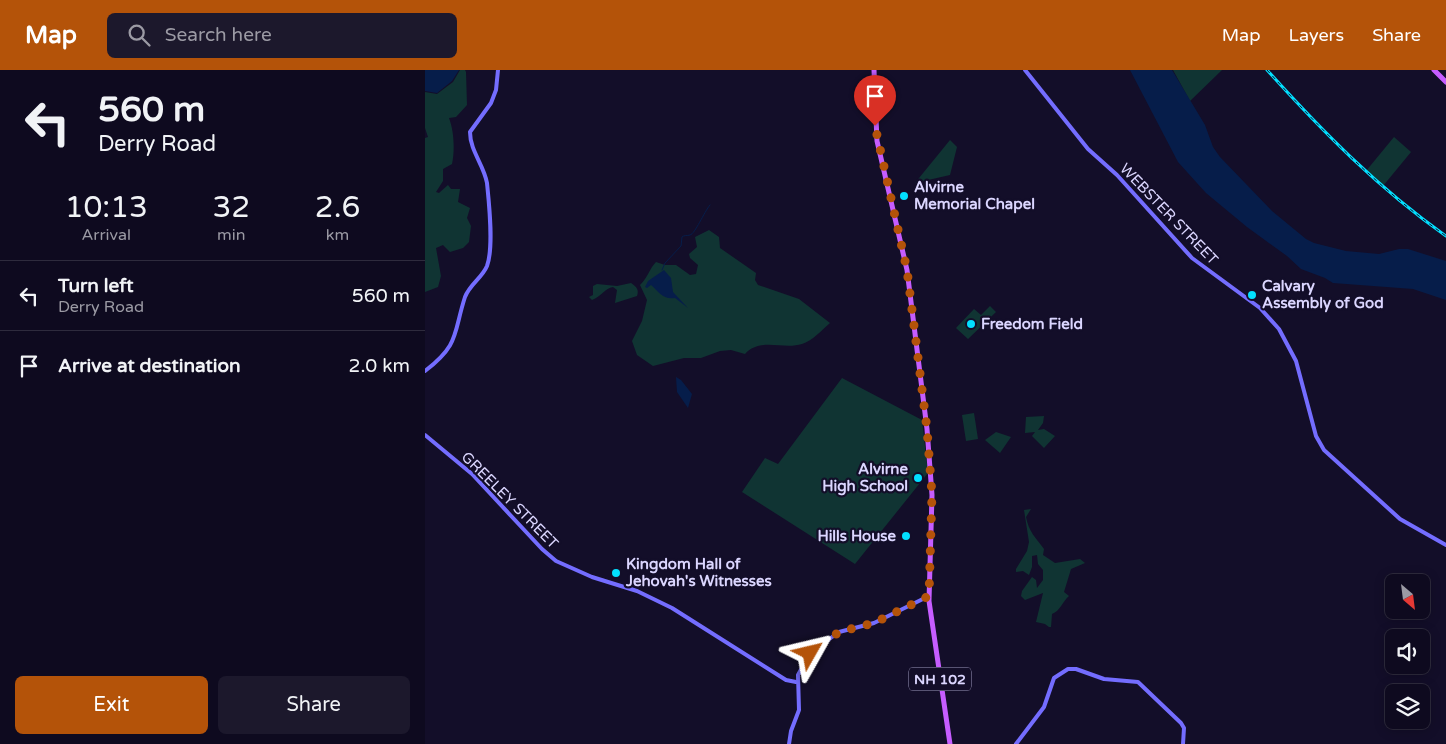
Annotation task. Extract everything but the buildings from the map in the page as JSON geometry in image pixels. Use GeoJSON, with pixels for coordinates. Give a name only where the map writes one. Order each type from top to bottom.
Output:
{"type":"FeatureCollection","features":[{"type":"Feature","properties":{"kind":"main road","name":"NH 102"},"geometry":{"type":"LineString","coordinates":[[874,70],[877,141],[907,270],[927,429],[932,503],[927,598],[950,744]]}},
{"type":"Feature","properties":{"kind":"main road"},"geometry":{"type":"LineString","coordinates":[[1434,70],[1446,82]]}},
{"type":"Feature","properties":{"kind":"street"},"geometry":{"type":"LineString","coordinates":[[425,371],[451,347],[467,294],[488,263],[490,239],[487,183],[471,143],[470,132],[491,103],[495,90],[497,70]]}},
{"type":"Feature","properties":{"kind":"street","name":"WEBSTER STREET"},"geometry":{"type":"LineString","coordinates":[[1025,70],[1088,149],[1117,175],[1192,258],[1267,314],[1284,336],[1298,368],[1316,436],[1324,450],[1400,519],[1446,545]]}},
{"type":"Feature","properties":{"kind":"street","name":"GREELEY STREET"},"geometry":{"type":"LineString","coordinates":[[425,436],[470,473],[542,549],[556,561],[587,576],[637,591],[672,608],[786,680],[796,682]]}},
{"type":"Feature","properties":{"kind":"street"},"geometry":{"type":"LineString","coordinates":[[789,744],[791,731],[799,710],[796,682],[805,658],[831,637],[843,631],[874,623],[927,598]]}},
{"type":"Feature","properties":{"kind":"street"},"geometry":{"type":"LineString","coordinates":[[1016,744],[1044,707],[1054,678],[1062,671],[1071,669],[1104,679],[1130,680],[1140,684],[1181,723],[1184,728],[1183,744]]}},
{"type":"Feature","properties":{"kind":"green space"},"geometry":{"type":"Polygon","coordinates":[[[460,70],[465,70],[466,72],[467,105],[456,117],[449,118],[453,141],[452,164],[443,169],[443,181],[436,192],[439,193],[448,185],[451,189],[460,189],[458,202],[470,208],[467,218],[471,226],[469,242],[463,248],[450,252],[443,245],[436,248],[441,276],[438,287],[425,292],[425,138],[428,137],[425,128],[425,92],[437,94],[453,82],[460,70]]]}},
{"type":"Feature","properties":{"kind":"green space"},"geometry":{"type":"Polygon","coordinates":[[[1173,70],[1222,70],[1190,101],[1173,70]]]}},
{"type":"Feature","properties":{"kind":"green space"},"geometry":{"type":"Polygon","coordinates":[[[1394,137],[1411,152],[1383,186],[1366,171],[1394,137]]]}},
{"type":"Feature","properties":{"kind":"green space"},"geometry":{"type":"Polygon","coordinates":[[[950,140],[957,147],[950,175],[915,183],[950,140]]]}},
{"type":"Feature","properties":{"kind":"green space"},"geometry":{"type":"Polygon","coordinates":[[[709,230],[719,237],[720,248],[756,273],[755,280],[758,285],[799,299],[830,323],[806,343],[758,346],[745,354],[731,350],[720,351],[701,358],[684,358],[653,366],[637,355],[632,341],[642,321],[647,300],[640,285],[656,262],[665,265],[676,265],[690,275],[696,274],[698,265],[690,258],[689,254],[697,247],[695,237],[709,230]]]}},
{"type":"Feature","properties":{"kind":"green space"},"geometry":{"type":"Polygon","coordinates":[[[631,283],[637,289],[637,296],[615,303],[617,290],[613,287],[592,300],[589,297],[593,295],[593,286],[597,284],[617,286],[631,283]]]}},
{"type":"Feature","properties":{"kind":"green space","name":"Freedom Field"},"geometry":{"type":"Polygon","coordinates":[[[990,306],[996,312],[968,339],[956,328],[974,309],[981,315],[990,306]]]}},
{"type":"Feature","properties":{"kind":"green space"},"geometry":{"type":"Polygon","coordinates":[[[842,378],[922,420],[928,473],[855,564],[742,492],[765,458],[778,464],[842,378]]]}},
{"type":"Feature","properties":{"kind":"green space"},"geometry":{"type":"Polygon","coordinates":[[[974,413],[978,439],[966,441],[962,415],[974,413]]]}},
{"type":"Feature","properties":{"kind":"green space"},"geometry":{"type":"Polygon","coordinates":[[[1044,416],[1043,423],[1038,430],[1044,429],[1055,436],[1044,448],[1032,436],[1035,432],[1025,433],[1026,417],[1044,416]]]}},
{"type":"Feature","properties":{"kind":"green space"},"geometry":{"type":"Polygon","coordinates":[[[996,432],[1011,437],[1000,453],[985,440],[996,432]]]}},
{"type":"Feature","properties":{"kind":"green space"},"geometry":{"type":"Polygon","coordinates":[[[1031,509],[1026,517],[1027,522],[1044,549],[1043,555],[1055,563],[1080,559],[1085,563],[1071,569],[1064,592],[1069,596],[1057,611],[1052,614],[1051,627],[1036,622],[1043,593],[1025,600],[1021,596],[1022,591],[1032,577],[1036,580],[1037,588],[1043,580],[1043,570],[1038,564],[1037,555],[1032,556],[1032,567],[1029,575],[1023,571],[1016,572],[1027,551],[1029,542],[1024,510],[1031,509]]]}},
{"type":"Feature","properties":{"kind":"water"},"geometry":{"type":"Polygon","coordinates":[[[425,70],[459,70],[452,81],[437,93],[425,91],[425,70]]]}},
{"type":"Feature","properties":{"kind":"water"},"geometry":{"type":"Polygon","coordinates":[[[1130,70],[1172,70],[1205,125],[1213,147],[1220,157],[1272,211],[1306,239],[1314,243],[1346,251],[1379,254],[1399,249],[1408,249],[1446,261],[1446,300],[1413,289],[1333,283],[1301,269],[1206,193],[1178,162],[1130,70]]]}},
{"type":"Feature","properties":{"kind":"water"},"geometry":{"type":"Polygon","coordinates":[[[664,270],[671,278],[673,292],[688,308],[675,298],[664,297],[651,285],[647,288],[645,287],[648,281],[664,270]]]}},
{"type":"Feature","properties":{"kind":"water"},"geometry":{"type":"Polygon","coordinates":[[[676,377],[681,380],[692,394],[688,408],[677,392],[676,377]]]}},
{"type":"Feature","properties":{"kind":"waterway"},"geometry":{"type":"LineString","coordinates":[[662,270],[665,263],[681,246],[682,237],[692,234],[710,205]]}},
{"type":"Feature","properties":{"kind":"railway"},"geometry":{"type":"LineString","coordinates":[[1267,70],[1352,158],[1421,218],[1446,236]]}},
{"type":"Feature","properties":{"kind":"place","name":"Alvirne Memorial Chapel"},"geometry":{"type":"Point","coordinates":[904,196]}},
{"type":"Feature","properties":{"kind":"place","name":"Calvary Assembly of God"},"geometry":{"type":"Point","coordinates":[1252,295]}},
{"type":"Feature","properties":{"kind":"place","name":"Freedom Field"},"geometry":{"type":"Point","coordinates":[971,324]}},
{"type":"Feature","properties":{"kind":"place","name":"Alvirne High School"},"geometry":{"type":"Point","coordinates":[918,478]}},
{"type":"Feature","properties":{"kind":"place","name":"Hills House"},"geometry":{"type":"Point","coordinates":[906,536]}},
{"type":"Feature","properties":{"kind":"place","name":"Kingdom Hall of Jehovah's Witnesses"},"geometry":{"type":"Point","coordinates":[616,573]}},
{"type":"Feature","properties":{"kind":"route"},"geometry":{"type":"LineString","coordinates":[[810,653],[839,632],[874,623],[929,596],[932,494],[927,429],[907,270],[878,148],[875,126]]}}]}
